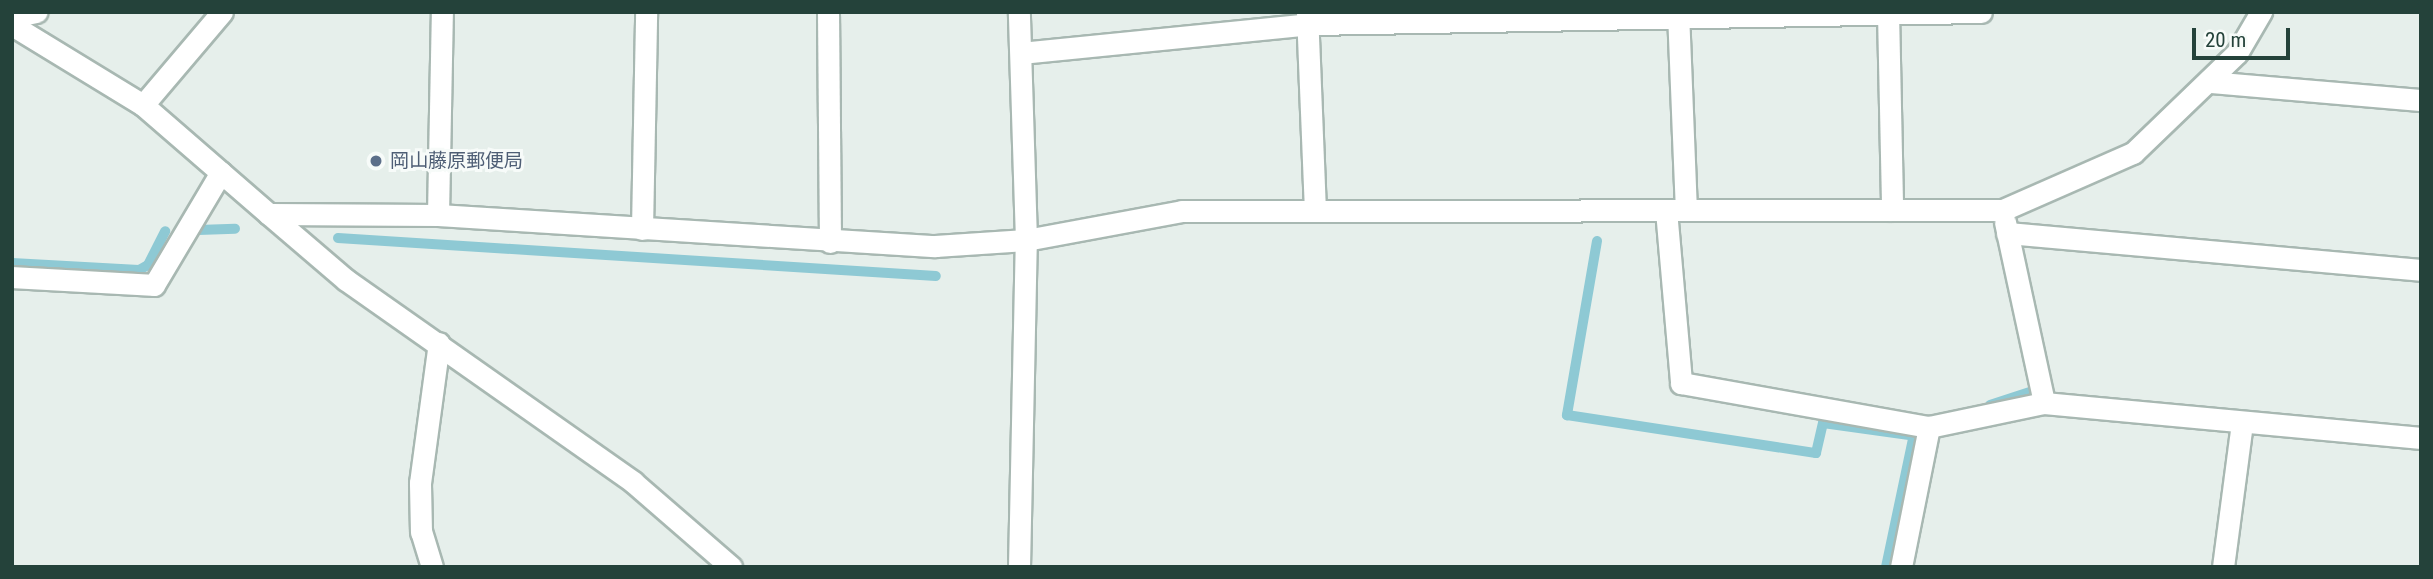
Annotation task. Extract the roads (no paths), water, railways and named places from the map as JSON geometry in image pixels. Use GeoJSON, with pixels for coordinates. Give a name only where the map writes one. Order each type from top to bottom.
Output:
{"type":"FeatureCollection","features":[{"type":"Feature","properties":{"kind":"street"},"geometry":{"type":"LineString","coordinates":[[12,17],[36,12]]}},
{"type":"Feature","properties":{"kind":"street"},"geometry":{"type":"LineString","coordinates":[[143,105],[222,12]]}},
{"type":"Feature","properties":{"kind":"street"},"geometry":{"type":"LineString","coordinates":[[438,215],[442,12]]}},
{"type":"Feature","properties":{"kind":"street"},"geometry":{"type":"LineString","coordinates":[[642,229],[646,12]]}},
{"type":"Feature","properties":{"kind":"street"},"geometry":{"type":"LineString","coordinates":[[828,12],[830,242]]}},
{"type":"Feature","properties":{"kind":"street"},"geometry":{"type":"LineString","coordinates":[[1019,12],[1026,240],[1019,567]]}},
{"type":"Feature","properties":{"kind":"street"},"geometry":{"type":"LineString","coordinates":[[1021,52],[1309,18],[1981,12]]}},
{"type":"Feature","properties":{"kind":"street"},"geometry":{"type":"LineString","coordinates":[[269,214],[438,215],[830,242],[935,246],[1026,240],[1182,211],[2003,209],[2133,153],[2210,82],[2261,12]]}},
{"type":"Feature","properties":{"kind":"street"},"geometry":{"type":"LineString","coordinates":[[1888,13],[1892,210]]}},
{"type":"Feature","properties":{"kind":"street"},"geometry":{"type":"LineString","coordinates":[[1679,15],[1676,210],[1681,383],[1929,427],[2044,403],[2421,439]]}},
{"type":"Feature","properties":{"kind":"street"},"geometry":{"type":"LineString","coordinates":[[1309,18],[1315,210]]}},
{"type":"Feature","properties":{"kind":"street"},"geometry":{"type":"LineString","coordinates":[[12,24],[143,105],[346,280],[633,482],[731,567]]}},
{"type":"Feature","properties":{"kind":"street"},"geometry":{"type":"LineString","coordinates":[[2210,82],[2421,100]]}},
{"type":"Feature","properties":{"kind":"street"},"geometry":{"type":"LineString","coordinates":[[12,277],[153,285],[221,172]]}},
{"type":"Feature","properties":{"kind":"street"},"geometry":{"type":"LineString","coordinates":[[2003,209],[2044,403]]}},
{"type":"Feature","properties":{"kind":"street"},"geometry":{"type":"LineString","coordinates":[[2007,233],[2421,270]]}},
{"type":"Feature","properties":{"kind":"street"},"geometry":{"type":"LineString","coordinates":[[432,567],[421,532],[420,483],[439,343]]}},
{"type":"Feature","properties":{"kind":"street"},"geometry":{"type":"LineString","coordinates":[[2222,567],[2242,423]]}},
{"type":"Feature","properties":{"kind":"street"},"geometry":{"type":"LineString","coordinates":[[1901,567],[1929,427]]}},
{"type":"Feature","properties":{"kind":"waterway"},"geometry":{"type":"LineString","coordinates":[[198,230],[235,229]]}},
{"type":"Feature","properties":{"kind":"waterway"},"geometry":{"type":"LineString","coordinates":[[12,263],[139,270],[148,265],[165,231]]}},
{"type":"Feature","properties":{"kind":"waterway"},"geometry":{"type":"LineString","coordinates":[[338,238],[936,276]]}},
{"type":"Feature","properties":{"kind":"waterway"},"geometry":{"type":"LineString","coordinates":[[1597,241],[1567,415],[1816,453],[1823,423],[1909,435]]}},
{"type":"Feature","properties":{"kind":"waterway"},"geometry":{"type":"LineString","coordinates":[[1990,405],[2033,391]]}},
{"type":"Feature","properties":{"kind":"waterway"},"geometry":{"type":"LineString","coordinates":[[1886,567],[1914,434]]}},
{"type":"Feature","properties":{"kind":"place","name":"岡山藤原郵便局"},"geometry":{"type":"Point","coordinates":[376,161]}}]}
